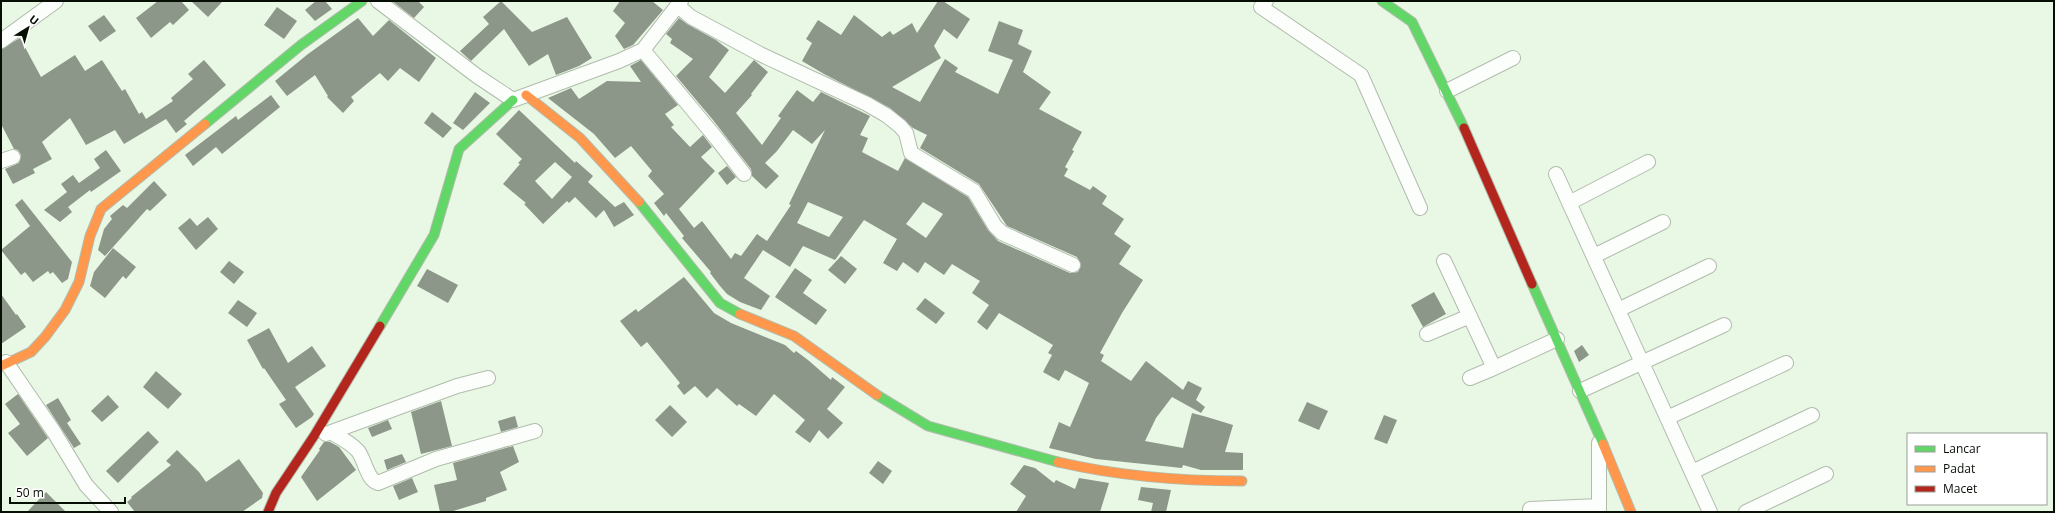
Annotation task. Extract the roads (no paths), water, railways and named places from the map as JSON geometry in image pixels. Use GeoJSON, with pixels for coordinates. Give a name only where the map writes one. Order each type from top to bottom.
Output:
{"type":"FeatureCollection","features":[{"type":"Feature","properties":{"kind":"street"},"geometry":{"type":"LineString","coordinates":[[1,41],[56,1]]}},
{"type":"Feature","properties":{"kind":"street"},"geometry":{"type":"LineString","coordinates":[[111,512],[86,485],[54,432],[4,364],[30,354],[43,340],[59,318],[79,282],[90,231],[101,209],[301,45],[362,1]]}},
{"type":"Feature","properties":{"kind":"street"},"geometry":{"type":"LineString","coordinates":[[378,1],[477,76],[520,98],[580,138],[627,188],[720,303],[735,312],[794,336],[885,401],[928,426],[1030,455],[1094,470],[1196,481],[1242,481]]}},
{"type":"Feature","properties":{"kind":"street"},"geometry":{"type":"LineString","coordinates":[[1266,1],[1261,7],[1362,75],[1420,208]]}},
{"type":"Feature","properties":{"kind":"street"},"geometry":{"type":"LineString","coordinates":[[1382,1],[1412,22],[1447,91],[1580,391],[1631,512]]}},
{"type":"Feature","properties":{"kind":"street"},"geometry":{"type":"LineString","coordinates":[[268,512],[276,493],[314,436],[434,235],[459,149],[500,110],[520,98],[619,61],[643,50],[680,4],[691,17],[760,54],[868,104],[886,115],[900,126],[906,134],[911,153],[974,192],[995,226],[1002,232],[1073,265]]}},
{"type":"Feature","properties":{"kind":"street"},"geometry":{"type":"LineString","coordinates":[[643,50],[744,174]]}},
{"type":"Feature","properties":{"kind":"street"},"geometry":{"type":"LineString","coordinates":[[1447,91],[1513,58]]}},
{"type":"Feature","properties":{"kind":"street"},"geometry":{"type":"LineString","coordinates":[[1569,202],[1648,162]]}},
{"type":"Feature","properties":{"kind":"street"},"geometry":{"type":"LineString","coordinates":[[1556,174],[1710,512]]}},
{"type":"Feature","properties":{"kind":"street"},"geometry":{"type":"LineString","coordinates":[[1594,256],[1664,222]]}},
{"type":"Feature","properties":{"kind":"street"},"geometry":{"type":"LineString","coordinates":[[1444,261],[1494,368]]}},
{"type":"Feature","properties":{"kind":"street"},"geometry":{"type":"LineString","coordinates":[[1618,310],[1709,266]]}},
{"type":"Feature","properties":{"kind":"street"},"geometry":{"type":"LineString","coordinates":[[1427,334],[1470,316]]}},
{"type":"Feature","properties":{"kind":"street"},"geometry":{"type":"LineString","coordinates":[[1580,391],[1724,325]]}},
{"type":"Feature","properties":{"kind":"street"},"geometry":{"type":"LineString","coordinates":[[1470,378],[1557,340]]}},
{"type":"Feature","properties":{"kind":"street"},"geometry":{"type":"LineString","coordinates":[[1667,418],[1786,364]]}},
{"type":"Feature","properties":{"kind":"street"},"geometry":{"type":"LineString","coordinates":[[314,436],[332,433],[458,386],[488,378]]}},
{"type":"Feature","properties":{"kind":"street"},"geometry":{"type":"LineString","coordinates":[[1692,472],[1812,415]]}},
{"type":"Feature","properties":{"kind":"street"},"geometry":{"type":"LineString","coordinates":[[332,433],[359,452],[372,480],[378,483],[436,459],[535,431]]}},
{"type":"Feature","properties":{"kind":"street"},"geometry":{"type":"LineString","coordinates":[[1530,512],[1530,509],[1599,509],[1599,435]]}},
{"type":"Feature","properties":{"kind":"street"},"geometry":{"type":"LineString","coordinates":[[1746,512],[1826,474]]}}]}
